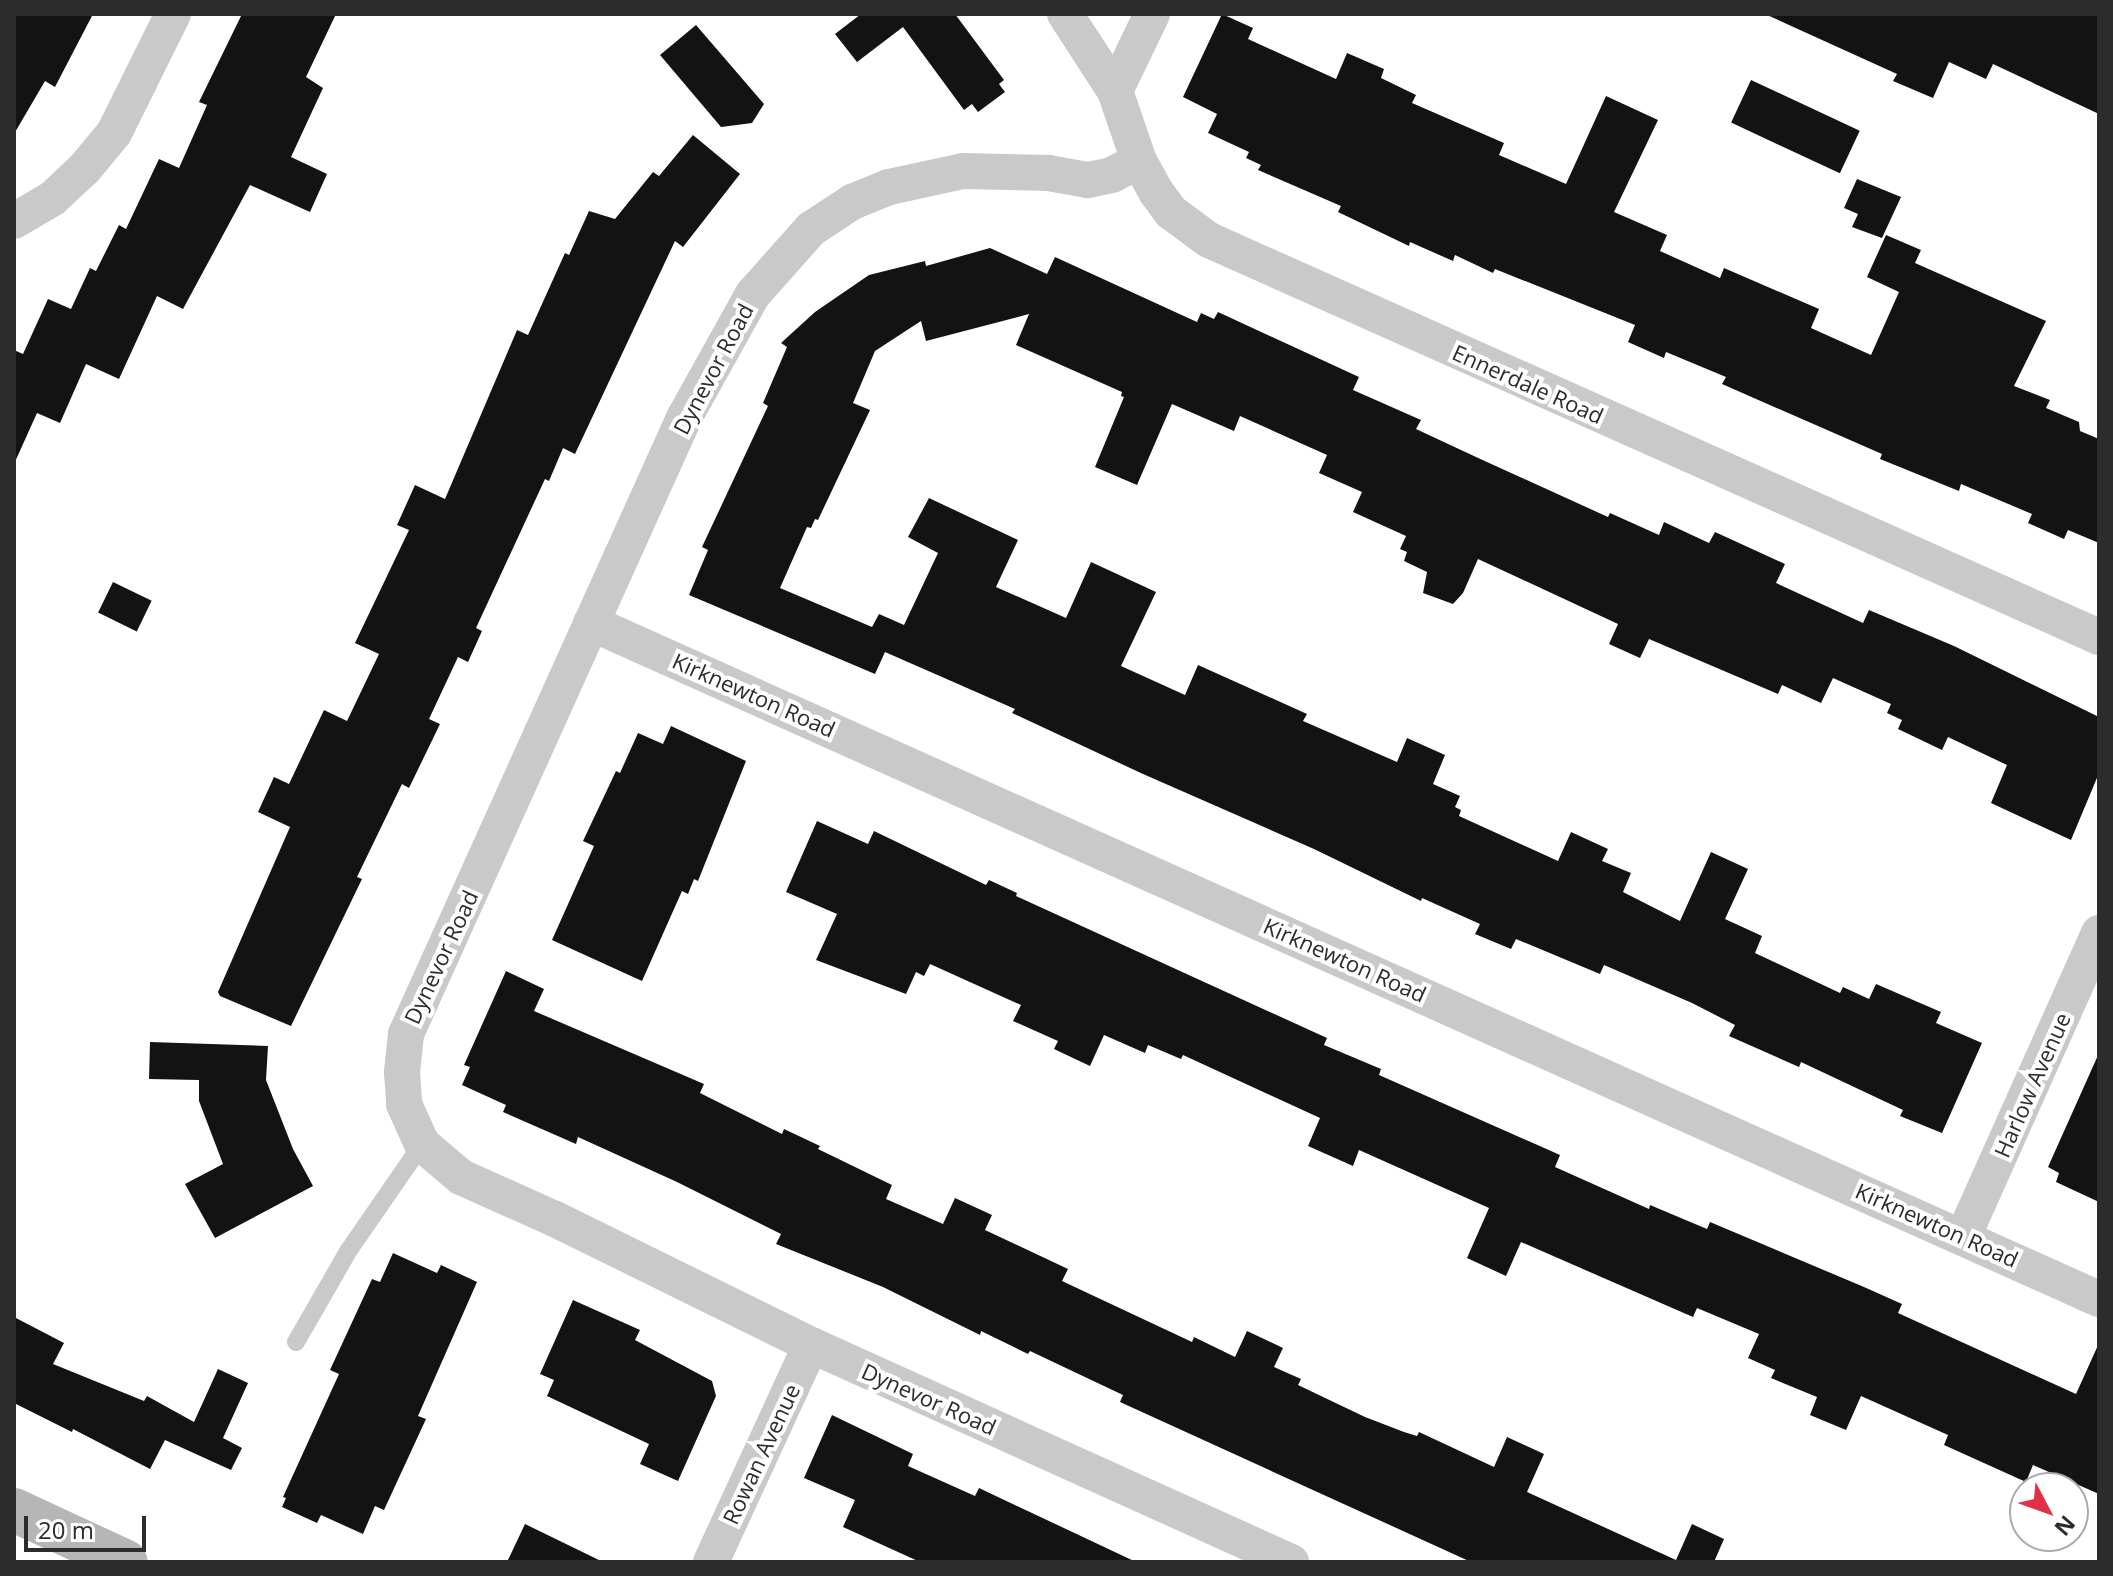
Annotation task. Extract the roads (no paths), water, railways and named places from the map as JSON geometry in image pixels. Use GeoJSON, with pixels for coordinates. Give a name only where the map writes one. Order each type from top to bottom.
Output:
{"type":"FeatureCollection","features":[{"type":"Feature","properties":{"kind":"main road"},"geometry":{"type":"LineString","coordinates":[[14,1510],[126,1562]]}},
{"type":"Feature","properties":{"kind":"street"},"geometry":{"type":"LineString","coordinates":[[14,221],[53,198],[85,168],[114,133],[173,14]]}},
{"type":"Feature","properties":{"kind":"street","name":"Ennerdale Road"},"geometry":{"type":"LineString","coordinates":[[1065,14],[1115,91],[1139,161],[1171,212],[1209,240],[2099,637]]}},
{"type":"Feature","properties":{"kind":"street"},"geometry":{"type":"LineString","coordinates":[[1115,91],[1152,14]]}},
{"type":"Feature","properties":{"kind":"street","name":"Dynevor Road"},"geometry":{"type":"LineString","coordinates":[[1139,161],[1112,175],[1088,180],[1050,173],[963,171],[889,187],[852,202],[811,229],[753,294],[684,418],[406,1034],[402,1072],[404,1104],[422,1144],[461,1177],[555,1219],[811,1345],[1291,1562]]}},
{"type":"Feature","properties":{"kind":"street","name":"Kirknewton Road"},"geometry":{"type":"LineString","coordinates":[[591,623],[2099,1299]]}},
{"type":"Feature","properties":{"kind":"street","name":"Harlow Avenue"},"geometry":{"type":"LineString","coordinates":[[1963,1237],[2099,933]]}},
{"type":"Feature","properties":{"kind":"street","name":"Rowan Avenue"},"geometry":{"type":"LineString","coordinates":[[711,1562],[811,1345]]}},
{"type":"Feature","properties":{"kind":"lane"},"geometry":{"type":"LineString","coordinates":[[296,1342],[349,1250],[422,1144]]}}]}
